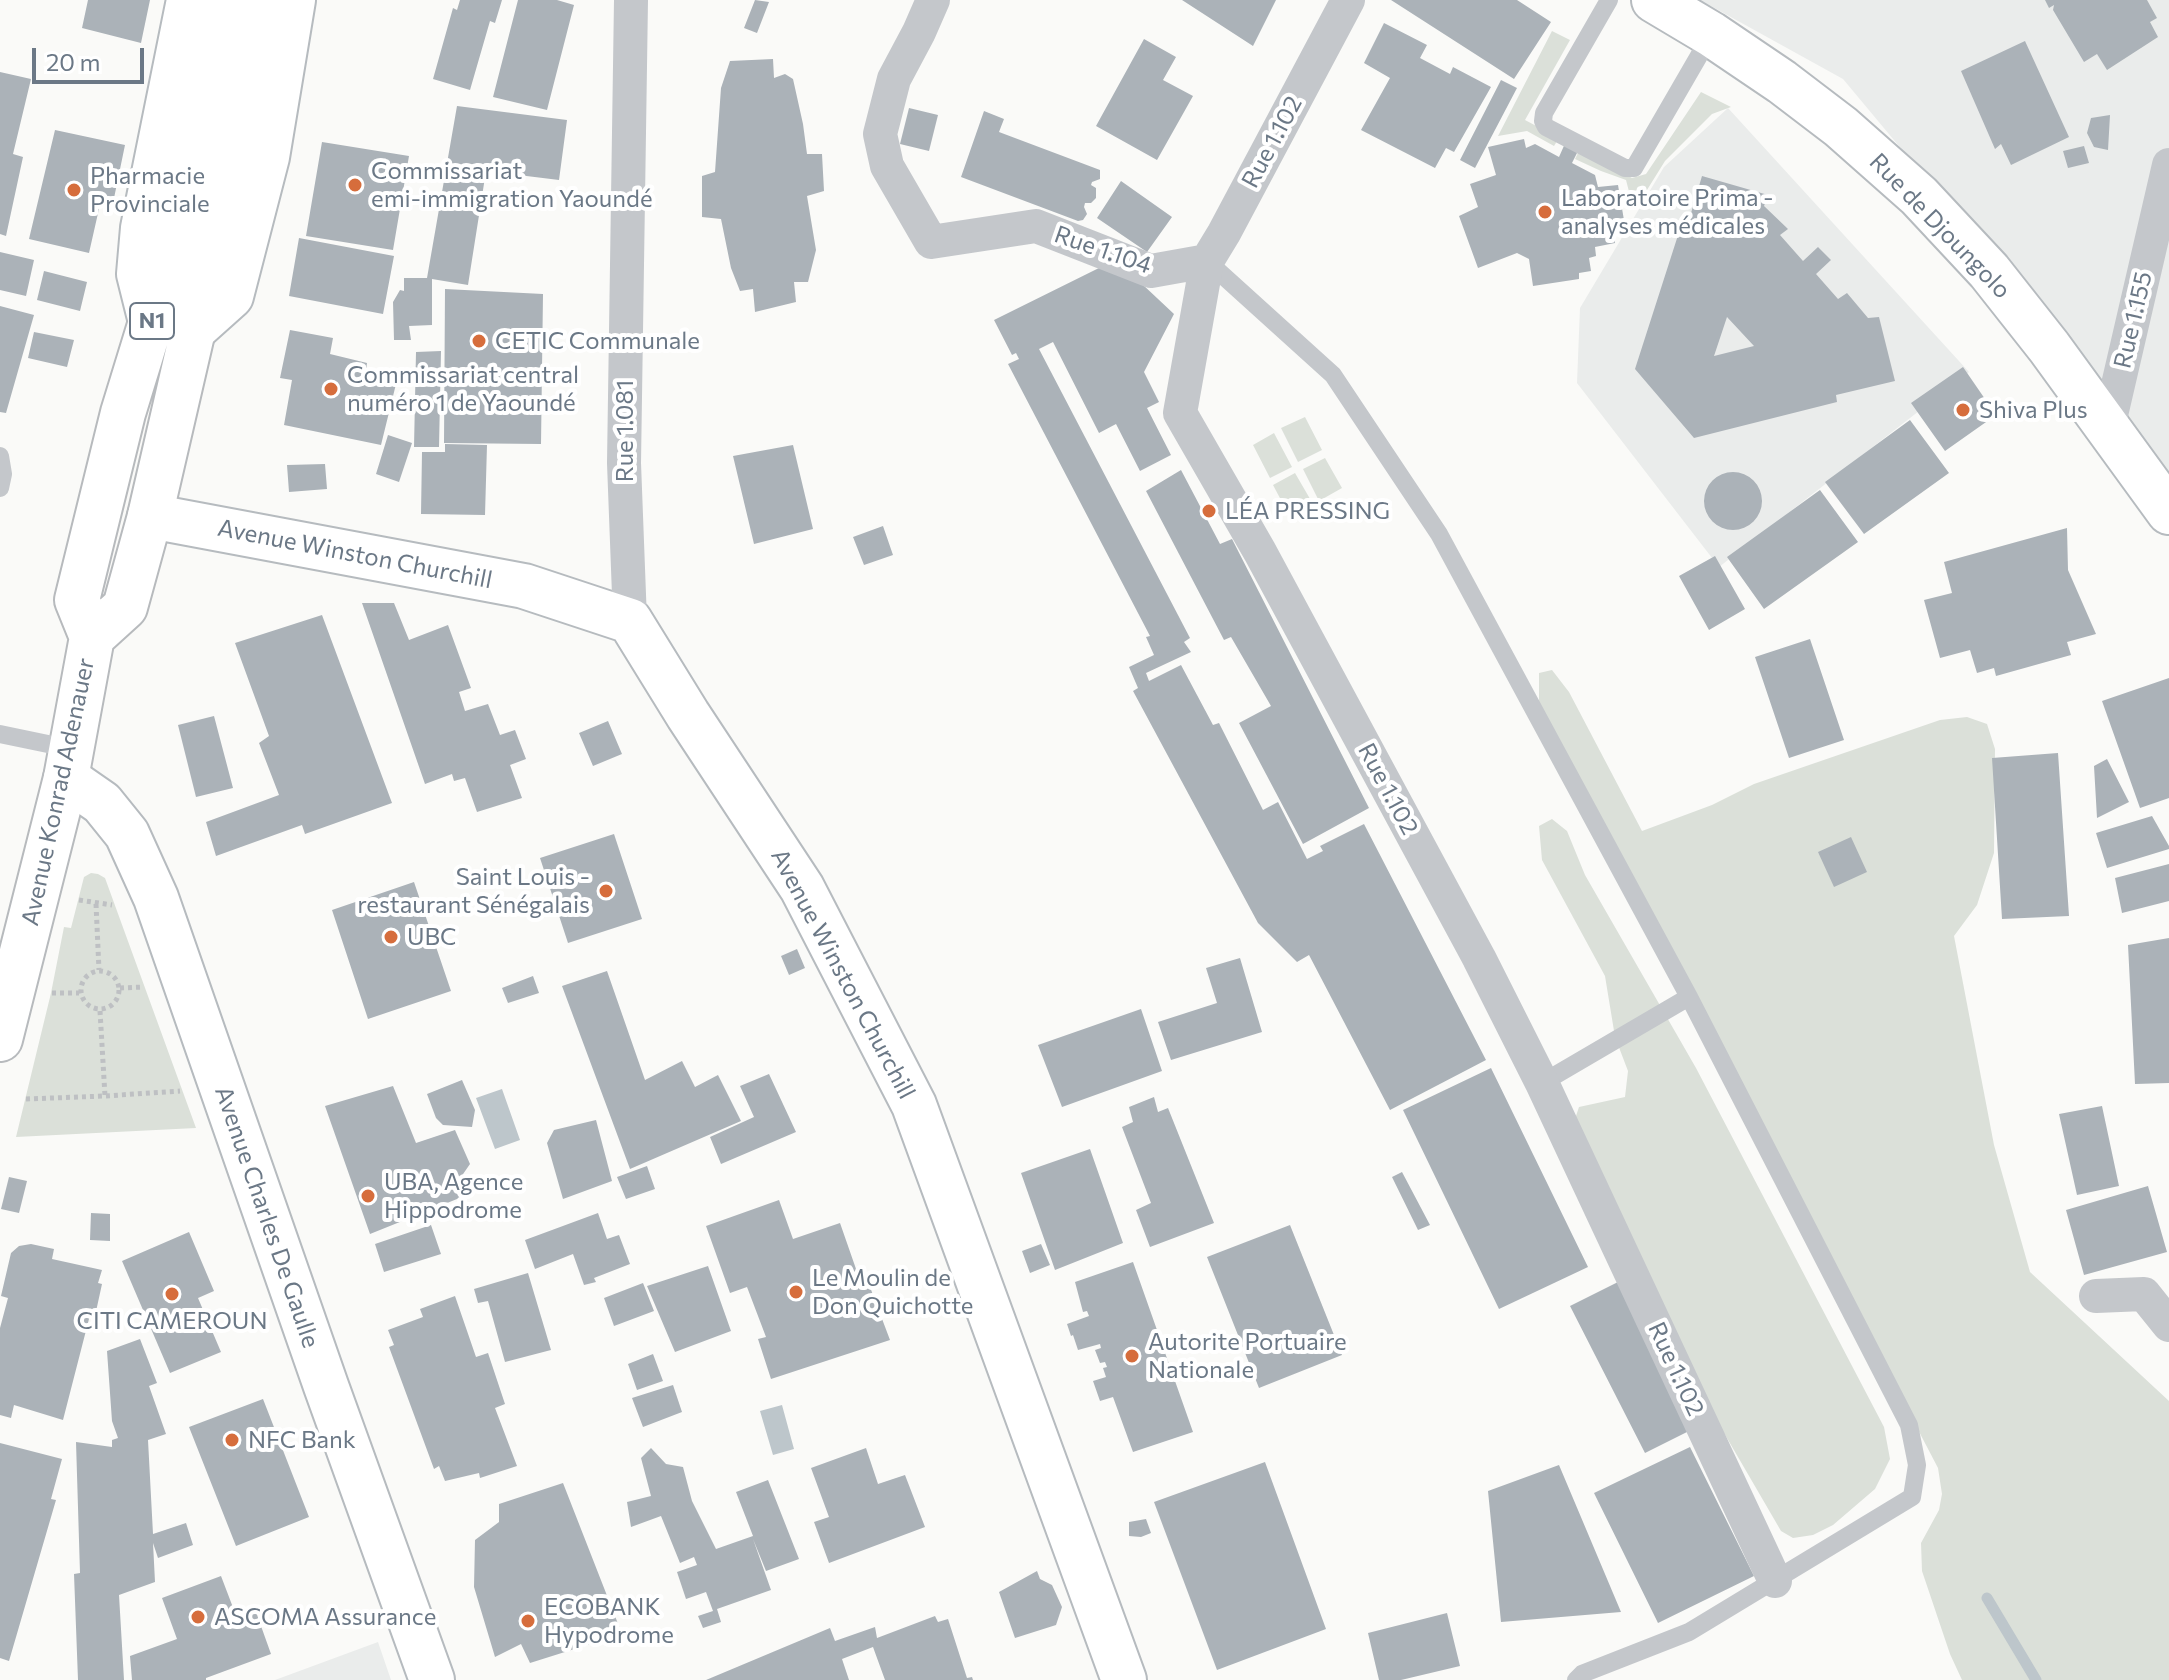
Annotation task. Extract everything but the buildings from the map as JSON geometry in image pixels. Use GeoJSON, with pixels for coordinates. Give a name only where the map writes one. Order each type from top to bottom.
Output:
{"type":"FeatureCollection","features":[{"type":"Feature","properties":{"kind":"main road"},"geometry":{"type":"LineString","coordinates":[[189,0],[143,228],[139,274],[172,326],[231,296],[267,157],[293,0]]}},
{"type":"Feature","properties":{"kind":"main road","name":"Avenue Konrad Adenauer"},"geometry":{"type":"LineString","coordinates":[[92,637],[125,607],[150,516],[193,145],[223,0]]}},
{"type":"Feature","properties":{"kind":"main road","name":"N1"},"geometry":{"type":"LineString","coordinates":[[172,326],[247,61],[258,0]]}},
{"type":"Feature","properties":{"kind":"main road","name":"Rue de Djoungolo"},"geometry":{"type":"LineString","coordinates":[[1654,0],[1782,82],[1841,127],[1919,196],[1989,271],[2049,347],[2169,512]]}},
{"type":"Feature","properties":{"kind":"main road","name":"Avenue Konrad Adenauer"},"geometry":{"type":"LineString","coordinates":[[0,1039],[69,763],[92,637],[77,600],[123,413],[172,326]]}},
{"type":"Feature","properties":{"kind":"main road","name":"Avenue Winston Churchill"},"geometry":{"type":"LineString","coordinates":[[150,516],[524,586],[630,621],[802,888],[914,1105],[1124,1680]]}},
{"type":"Feature","properties":{"kind":"main road","name":"Avenue Charles De Gaulle"},"geometry":{"type":"LineString","coordinates":[[69,763],[127,834],[156,898],[432,1680]]}},
{"type":"Feature","properties":{"kind":"street","name":"Rue 1.081"},"geometry":{"type":"LineString","coordinates":[[630,621],[624,463],[631,0]]}},
{"type":"Feature","properties":{"kind":"street","name":"Rue 1.104"},"geometry":{"type":"LineString","coordinates":[[933,0],[894,79],[880,134],[887,166],[931,242],[1036,226],[1151,271],[1207,261]]}},
{"type":"Feature","properties":{"kind":"street","name":"Rue 1.102"},"geometry":{"type":"LineString","coordinates":[[1348,0],[1207,261],[1180,413],[1283,594],[1472,944],[1542,1083],[1775,1581]]}},
{"type":"Feature","properties":{"kind":"street","name":"Rue 1.155"},"geometry":{"type":"LineString","coordinates":[[2108,428],[2169,165]]}},
{"type":"Feature","properties":{"kind":"street"},"geometry":{"type":"LineString","coordinates":[[2096,1296],[2144,1294],[2169,1325]]}},
{"type":"Feature","properties":{"kind":"lane"},"geometry":{"type":"LineString","coordinates":[[1609,0],[1544,113],[1543,121],[1546,127],[1625,168],[1634,168],[1711,34]]}},
{"type":"Feature","properties":{"kind":"lane"},"geometry":{"type":"LineString","coordinates":[[1207,261],[1333,375],[1439,534],[1689,997],[1909,1425],[1917,1465],[1912,1497],[1689,1632],[1582,1674],[1576,1680]]}},
{"type":"Feature","properties":{"kind":"lane"},"geometry":{"type":"LineString","coordinates":[[0,456],[3,474],[0,488]]}},
{"type":"Feature","properties":{"kind":"lane"},"geometry":{"type":"LineString","coordinates":[[0,734],[69,763]]}},
{"type":"Feature","properties":{"kind":"lane"},"geometry":{"type":"LineString","coordinates":[[1542,1083],[1689,997]]}},
{"type":"Feature","properties":{"kind":"path"},"geometry":{"type":"LineString","coordinates":[[79,900],[112,905]]}},
{"type":"Feature","properties":{"kind":"path"},"geometry":{"type":"LineString","coordinates":[[96,904],[99,970]]}},
{"type":"Feature","properties":{"kind":"path"},"geometry":{"type":"LineString","coordinates":[[99,970],[113,975],[120,988],[115,1003],[100,1011],[85,1005],[79,993],[85,976],[99,970]]}},
{"type":"Feature","properties":{"kind":"path"},"geometry":{"type":"LineString","coordinates":[[120,988],[144,987]]}},
{"type":"Feature","properties":{"kind":"path"},"geometry":{"type":"LineString","coordinates":[[51,993],[79,993]]}},
{"type":"Feature","properties":{"kind":"path"},"geometry":{"type":"LineString","coordinates":[[100,1011],[105,1096]]}},
{"type":"Feature","properties":{"kind":"path"},"geometry":{"type":"LineString","coordinates":[[26,1099],[182,1091]]}},
{"type":"Feature","properties":{"kind":"shaded area"},"geometry":{"type":"Polygon","coordinates":[[[1700,0],[2169,0],[2169,496],[2039,314],[1843,79],[1700,0]]]}},
{"type":"Feature","properties":{"kind":"shaded area"},"geometry":{"type":"Polygon","coordinates":[[[1552,31],[1570,40],[1525,120],[1559,138],[1554,146],[1527,131],[1498,136],[1552,31]]]}},
{"type":"Feature","properties":{"kind":"shaded area"},"geometry":{"type":"Polygon","coordinates":[[[1701,92],[1731,107],[1712,114],[1665,161],[1637,206],[1633,207],[1626,180],[1575,159],[1580,149],[1632,178],[1646,174],[1701,92]]]}},
{"type":"Feature","properties":{"kind":"shaded area"},"geometry":{"type":"Polygon","coordinates":[[[1728,108],[1969,372],[1719,567],[1577,383],[1580,308],[1664,167],[1728,108]]]}},
{"type":"Feature","properties":{"kind":"shaded area"},"geometry":{"type":"Polygon","coordinates":[[[1305,417],[1322,450],[1298,462],[1281,428],[1305,417]]]}},
{"type":"Feature","properties":{"kind":"shaded area"},"geometry":{"type":"Polygon","coordinates":[[[1274,433],[1292,467],[1270,478],[1253,445],[1274,433]]]}},
{"type":"Feature","properties":{"kind":"shaded area"},"geometry":{"type":"Polygon","coordinates":[[[1325,458],[1342,488],[1319,501],[1303,469],[1325,458]]]}},
{"type":"Feature","properties":{"kind":"shaded area"},"geometry":{"type":"Polygon","coordinates":[[[1295,473],[1313,504],[1290,517],[1273,485],[1295,473]]]}},
{"type":"Feature","properties":{"kind":"shaded area"},"geometry":{"type":"Polygon","coordinates":[[[1552,670],[1569,692],[1642,831],[1712,805],[1754,784],[1940,720],[1967,717],[1987,724],[1995,749],[1994,853],[1977,905],[1954,936],[1994,1145],[2030,1272],[2169,1401],[2169,1680],[1962,1680],[1922,1571],[1921,1543],[1939,1510],[1942,1494],[1938,1468],[1539,704],[1539,673],[1552,670]]]}},
{"type":"Feature","properties":{"kind":"shaded area"},"geometry":{"type":"Polygon","coordinates":[[[1552,819],[1567,831],[1585,875],[1696,1068],[1884,1427],[1890,1459],[1875,1489],[1833,1525],[1813,1535],[1793,1538],[1781,1531],[1713,1414],[1574,1122],[1579,1107],[1625,1097],[1628,1071],[1615,1037],[1605,976],[1542,860],[1539,826],[1552,819]]]}},
{"type":"Feature","properties":{"kind":"shaded area"},"geometry":{"type":"Polygon","coordinates":[[[91,873],[105,878],[196,1128],[16,1137],[64,927],[71,928],[84,877],[91,873]]]}},
{"type":"Feature","properties":{"kind":"shaded area"},"geometry":{"type":"Polygon","coordinates":[[[502,1089],[520,1140],[495,1149],[476,1098],[502,1089]]]}},
{"type":"Feature","properties":{"kind":"shaded area"},"geometry":{"type":"Polygon","coordinates":[[[782,1405],[794,1449],[773,1455],[760,1411],[782,1405]]]}},
{"type":"Feature","properties":{"kind":"shaded area"},"geometry":{"type":"Polygon","coordinates":[[[378,1642],[391,1680],[275,1680],[378,1642]]]}},
{"type":"Feature","properties":{"kind":"waterway"},"geometry":{"type":"LineString","coordinates":[[1987,1598],[2036,1680]]}},
{"type":"Feature","properties":{"kind":"place","name":"Commissariat emi-immigration Yaoundé"},"geometry":{"type":"Point","coordinates":[355,185]}},
{"type":"Feature","properties":{"kind":"place","name":"Pharmacie Provinciale"},"geometry":{"type":"Point","coordinates":[74,190]}},
{"type":"Feature","properties":{"kind":"place","name":"Laboratoire Prima - analyses médicales"},"geometry":{"type":"Point","coordinates":[1545,212]}},
{"type":"Feature","properties":{"kind":"place","name":"CETIC Communale"},"geometry":{"type":"Point","coordinates":[479,341]}},
{"type":"Feature","properties":{"kind":"place","name":"Commissariat central numéro 1 de Yaoundé"},"geometry":{"type":"Point","coordinates":[331,389]}},
{"type":"Feature","properties":{"kind":"place","name":"Shiva Plus"},"geometry":{"type":"Point","coordinates":[1963,410]}},
{"type":"Feature","properties":{"kind":"place","name":"LÉA PRESSING"},"geometry":{"type":"Point","coordinates":[1209,511]}},
{"type":"Feature","properties":{"kind":"place","name":"Saint Louis - restaurant Sénégalais"},"geometry":{"type":"Point","coordinates":[606,891]}},
{"type":"Feature","properties":{"kind":"place","name":"UBC"},"geometry":{"type":"Point","coordinates":[391,937]}},
{"type":"Feature","properties":{"kind":"place","name":"UBA, Agence Hippodrome"},"geometry":{"type":"Point","coordinates":[368,1196]}},
{"type":"Feature","properties":{"kind":"place","name":"Le Moulin de Don Quichotte"},"geometry":{"type":"Point","coordinates":[796,1292]}},
{"type":"Feature","properties":{"kind":"place","name":"CITI CAMEROUN"},"geometry":{"type":"Point","coordinates":[172,1294]}},
{"type":"Feature","properties":{"kind":"place","name":"Autorite Portuaire Nationale"},"geometry":{"type":"Point","coordinates":[1132,1356]}},
{"type":"Feature","properties":{"kind":"place","name":"NFC Bank"},"geometry":{"type":"Point","coordinates":[232,1440]}},
{"type":"Feature","properties":{"kind":"place","name":"ASCOMA Assurance"},"geometry":{"type":"Point","coordinates":[198,1617]}},
{"type":"Feature","properties":{"kind":"place","name":"ECOBANK Hypodrome"},"geometry":{"type":"Point","coordinates":[528,1621]}}]}
